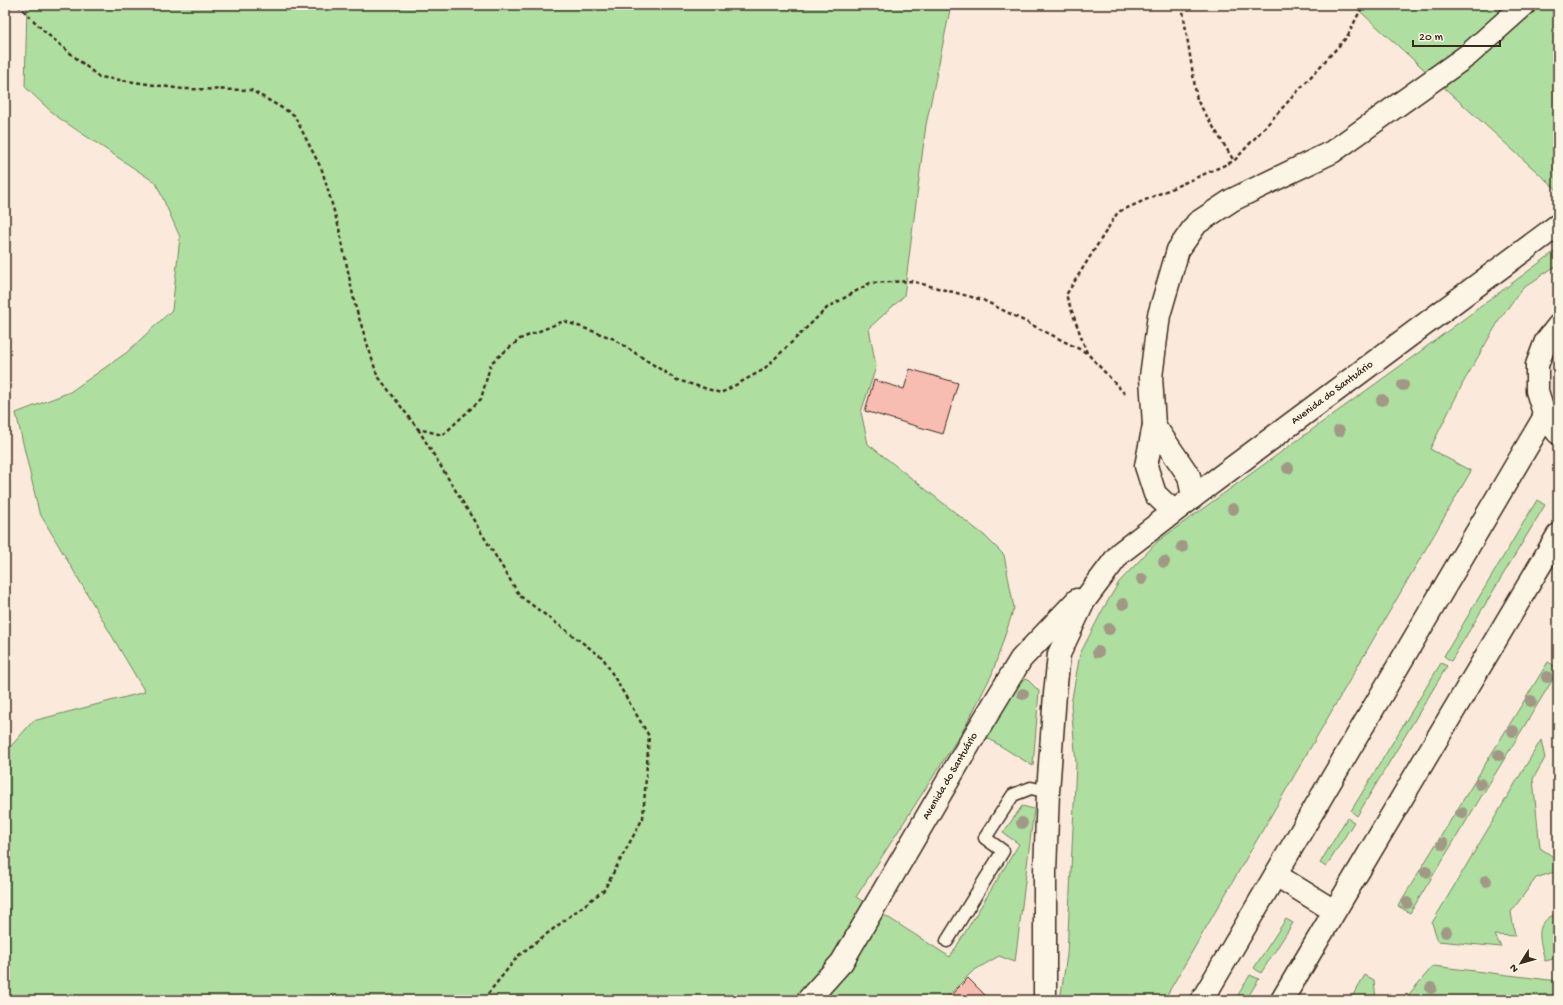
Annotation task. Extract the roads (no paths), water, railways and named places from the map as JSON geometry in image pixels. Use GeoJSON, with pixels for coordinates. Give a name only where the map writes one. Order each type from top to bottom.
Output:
{"type":"FeatureCollection","features":[{"type":"Feature","properties":{"kind":"street"},"geometry":{"type":"LineString","coordinates":[[1174,511],[1155,494],[1146,466],[1154,424],[1151,377],[1159,315],[1178,250],[1196,223],[1232,200],[1332,152],[1468,55],[1524,5]]}},
{"type":"Feature","properties":{"kind":"street","name":"Avenida do Santuário"},"geometry":{"type":"LineString","coordinates":[[1045,1000],[1045,872],[1048,792],[1059,654],[1084,601],[1120,553],[1193,496],[1558,225]]}},
{"type":"Feature","properties":{"kind":"street"},"geometry":{"type":"LineString","coordinates":[[1202,1000],[1276,875],[1552,425],[1537,391],[1537,365],[1546,341],[1558,326]]}},
{"type":"Feature","properties":{"kind":"street"},"geometry":{"type":"LineString","coordinates":[[1154,424],[1189,476],[1193,496]]}},
{"type":"Feature","properties":{"kind":"street"},"geometry":{"type":"LineString","coordinates":[[1282,1000],[1558,535]]}},
{"type":"Feature","properties":{"kind":"street","name":"Avenida do Santuário"},"geometry":{"type":"LineString","coordinates":[[808,1000],[842,962],[1021,659],[1110,566]]}},
{"type":"Feature","properties":{"kind":"street"},"geometry":{"type":"LineString","coordinates":[[1276,875],[1334,911]]}},
{"type":"Feature","properties":{"kind":"lane"},"geometry":{"type":"LineString","coordinates":[[947,941],[1003,851],[985,838],[1013,795],[1031,788],[1048,792]]}}]}
